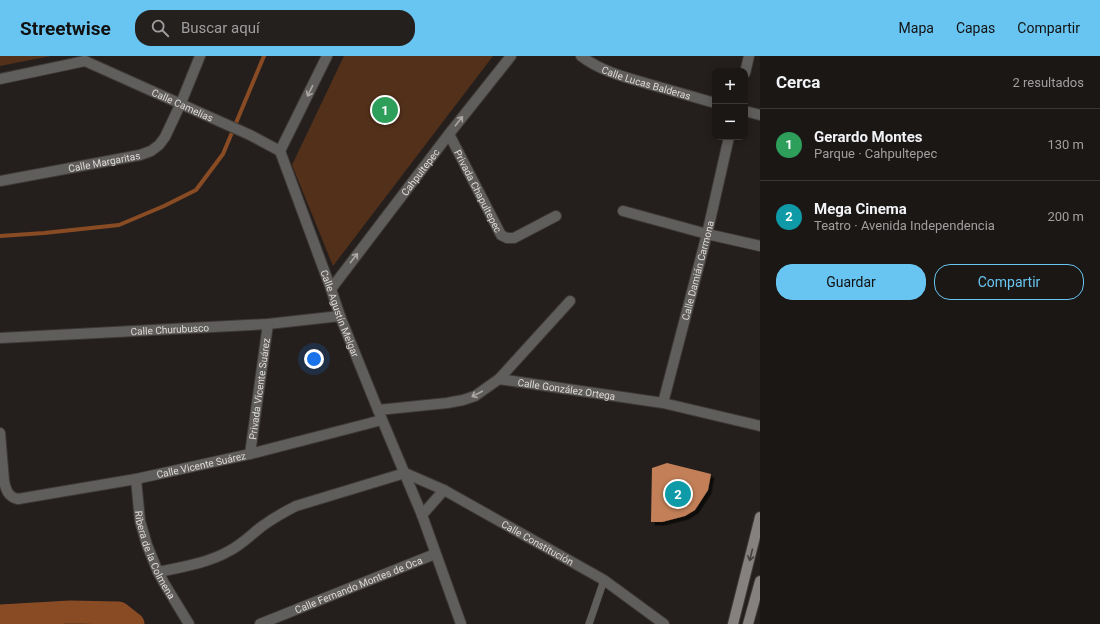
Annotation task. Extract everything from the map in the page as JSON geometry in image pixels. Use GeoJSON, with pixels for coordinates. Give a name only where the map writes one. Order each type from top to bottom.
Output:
{"type":"FeatureCollection","features":[{"type":"Feature","properties":{"kind":"main road"},"geometry":{"type":"LineString","coordinates":[[733,624],[760,517]]}},
{"type":"Feature","properties":{"kind":"main road"},"geometry":{"type":"LineString","coordinates":[[748,624],[760,580]]}},
{"type":"Feature","properties":{"kind":"street","name":"Calle Margaritas"},"geometry":{"type":"LineString","coordinates":[[0,181],[140,155],[151,151],[159,145],[165,137],[181,104],[200,56]]}},
{"type":"Feature","properties":{"kind":"street"},"geometry":{"type":"LineString","coordinates":[[280,151],[327,56]]}},
{"type":"Feature","properties":{"kind":"street","name":"Cahpultepec"},"geometry":{"type":"LineString","coordinates":[[331,289],[449,134],[511,56]]}},
{"type":"Feature","properties":{"kind":"street","name":"Calle Lucas Balderas"},"geometry":{"type":"LineString","coordinates":[[581,56],[587,61],[629,79],[712,102]]}},
{"type":"Feature","properties":{"kind":"street"},"geometry":{"type":"LineString","coordinates":[[746,68],[750,56]]}},
{"type":"Feature","properties":{"kind":"street","name":"Calle Camelias"},"geometry":{"type":"LineString","coordinates":[[86,58],[181,104],[250,135],[280,151]]}},
{"type":"Feature","properties":{"kind":"street"},"geometry":{"type":"LineString","coordinates":[[0,79],[86,58]]}},
{"type":"Feature","properties":{"kind":"street"},"geometry":{"type":"LineString","coordinates":[[748,112],[760,115]]}},
{"type":"Feature","properties":{"kind":"street","name":"Privada Chapultepec"},"geometry":{"type":"LineString","coordinates":[[449,134],[501,236],[514,238],[556,216]]}},
{"type":"Feature","properties":{"kind":"street","name":"Calle Damián Carmona"},"geometry":{"type":"LineString","coordinates":[[664,403],[707,234],[728,140]]}},
{"type":"Feature","properties":{"kind":"street","name":"Calle Agustín Melgar"},"geometry":{"type":"LineString","coordinates":[[280,151],[340,316],[422,515],[461,624]]}},
{"type":"Feature","properties":{"kind":"street"},"geometry":{"type":"LineString","coordinates":[[623,211],[707,234],[760,246]]}},
{"type":"Feature","properties":{"kind":"street"},"geometry":{"type":"LineString","coordinates":[[378,410],[447,403],[475,396],[499,379],[570,301]]}},
{"type":"Feature","properties":{"kind":"street","name":"Calle Churubusco"},"geometry":{"type":"LineString","coordinates":[[0,338],[268,324],[340,316]]}},
{"type":"Feature","properties":{"kind":"street","name":"Privada Vicente Suárez"},"geometry":{"type":"LineString","coordinates":[[250,454],[268,324]]}},
{"type":"Feature","properties":{"kind":"street","name":"Calle González Ortega"},"geometry":{"type":"LineString","coordinates":[[499,379],[664,403],[760,426]]}},
{"type":"Feature","properties":{"kind":"street","name":"Calle Vicente Suárez"},"geometry":{"type":"LineString","coordinates":[[0,433],[5,488],[12,498],[18,500],[136,479],[250,454],[382,420]]}},
{"type":"Feature","properties":{"kind":"street"},"geometry":{"type":"LineString","coordinates":[[158,572],[193,565],[215,558],[230,551],[262,526],[296,506],[405,473]]}},
{"type":"Feature","properties":{"kind":"street","name":"Calle Constitución"},"geometry":{"type":"LineString","coordinates":[[405,473],[444,490],[604,580],[664,624]]}},
{"type":"Feature","properties":{"kind":"street","name":"Ribera de la Colmena"},"geometry":{"type":"LineString","coordinates":[[136,479],[140,521],[148,545],[158,572],[189,624]]}},
{"type":"Feature","properties":{"kind":"street"},"geometry":{"type":"LineString","coordinates":[[422,515],[444,490]]}},
{"type":"Feature","properties":{"kind":"street","name":"Calle Fernando Montes de Oca"},"geometry":{"type":"LineString","coordinates":[[260,624],[435,554]]}},
{"type":"Feature","properties":{"kind":"lane"},"geometry":{"type":"LineString","coordinates":[[589,624],[604,580]]}},
{"type":"Feature","properties":{"kind":"shaded area"},"geometry":{"type":"Polygon","coordinates":[[[0,56],[51,56],[0,66],[0,56]]]}},
{"type":"Feature","properties":{"kind":"shaded area"},"geometry":{"type":"Polygon","coordinates":[[[344,56],[493,56],[333,266],[292,165],[344,56]]]}},
{"type":"Feature","properties":{"kind":"building"},"geometry":{"type":"Polygon","coordinates":[[[667,463],[711,474],[708,490],[695,510],[685,516],[662,522],[651,522],[652,468],[667,463]]]}},
{"type":"Feature","properties":{"kind":"waterway"},"geometry":{"type":"LineString","coordinates":[[0,236],[119,225],[164,206],[196,190],[223,154],[264,56]]}},
{"type":"Feature","properties":{"kind":"waterway"},"geometry":{"type":"LineString","coordinates":[[0,616],[70,612],[119,613],[133,624]]}},
{"type":"Feature","properties":{"kind":"place","name":"Gerardo Montes"},"geometry":{"type":"Point","coordinates":[385,110]}},
{"type":"Feature","properties":{"kind":"place","name":"Mega Cinema"},"geometry":{"type":"Point","coordinates":[678,494]}}]}
